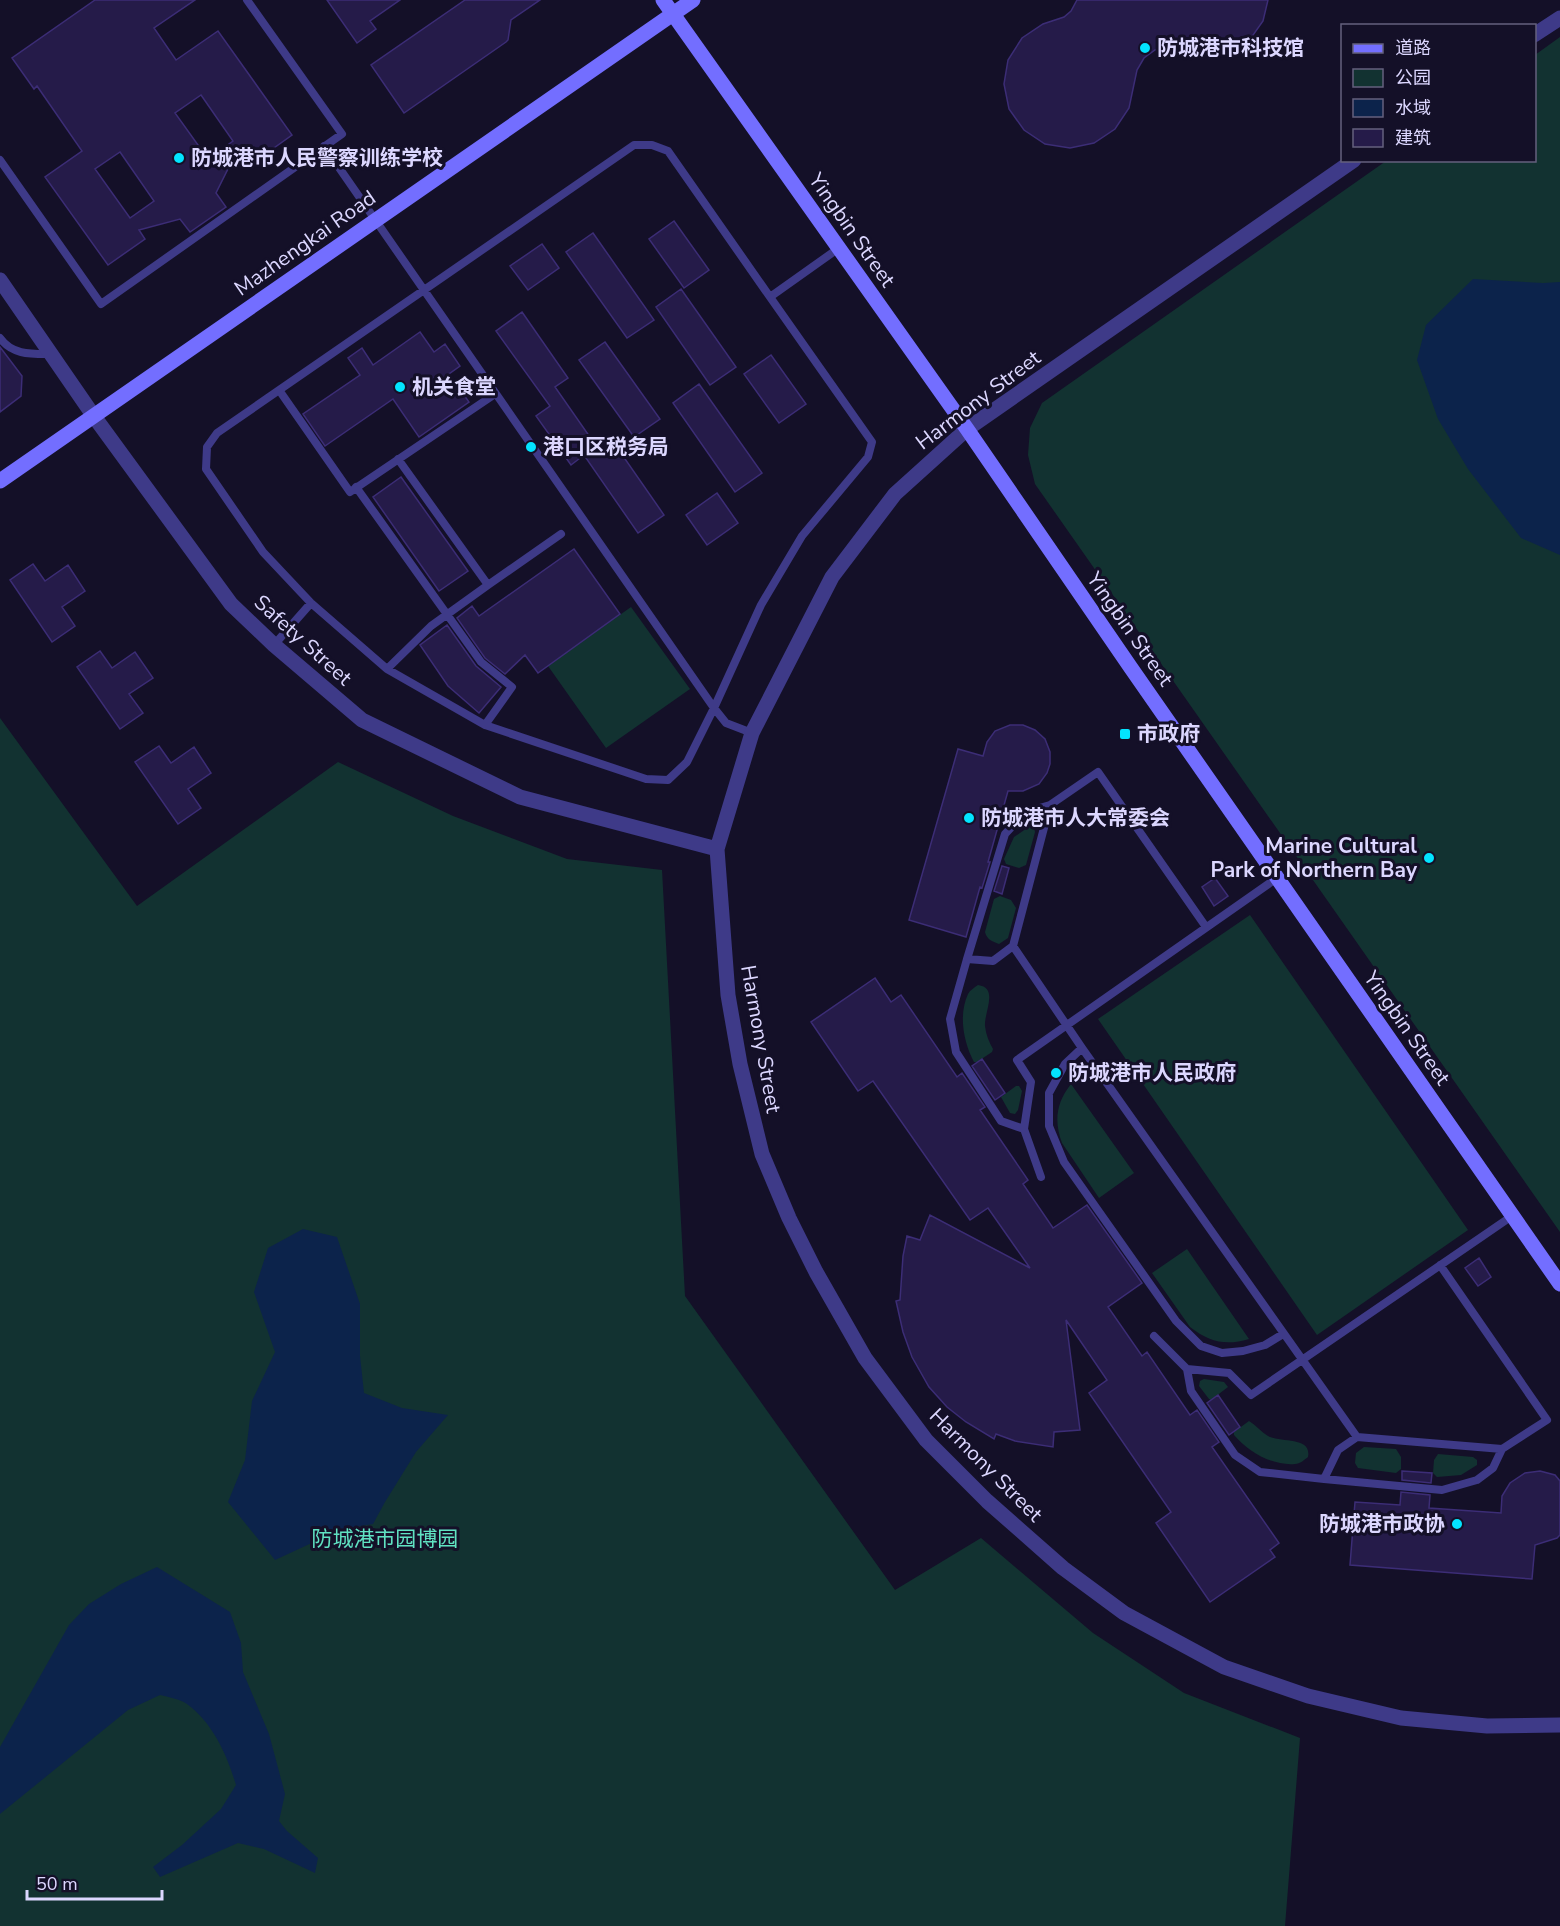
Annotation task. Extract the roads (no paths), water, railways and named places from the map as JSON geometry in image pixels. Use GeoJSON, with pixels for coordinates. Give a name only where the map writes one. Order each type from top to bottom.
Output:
{"type":"FeatureCollection","features":[{"type":"Feature","properties":{"kind":"main road","name":"Yingbin Street"},"geometry":{"type":"LineString","coordinates":[[663,0],[967,429],[1560,1284]]}},
{"type":"Feature","properties":{"kind":"main road","name":"Mazhengkai Road"},"geometry":{"type":"LineString","coordinates":[[0,481],[693,0]]}},
{"type":"Feature","properties":{"kind":"street"},"geometry":{"type":"LineString","coordinates":[[1536,34],[1560,18]]}},
{"type":"Feature","properties":{"kind":"street","name":"Harmony Street"},"geometry":{"type":"LineString","coordinates":[[1351,162],[967,429],[895,494],[832,577],[752,733],[717,849],[728,995],[740,1064],[762,1154],[789,1218],[816,1272],[865,1358],[926,1440],[987,1501],[1072,1574],[1124,1613],[1224,1667],[1308,1696],[1401,1718],[1487,1726],[1560,1725]]}},
{"type":"Feature","properties":{"kind":"street","name":"Safety Street"},"geometry":{"type":"LineString","coordinates":[[0,280],[93,415],[231,603],[274,645],[362,720],[520,797],[717,849]]}},
{"type":"Feature","properties":{"kind":"lane"},"geometry":{"type":"LineString","coordinates":[[0,160],[101,304],[342,134],[247,0]]}},
{"type":"Feature","properties":{"kind":"lane"},"geometry":{"type":"LineString","coordinates":[[634,145],[652,145],[668,151],[770,297],[872,442],[868,457],[802,536],[761,605],[687,762],[668,780],[646,778],[485,725],[387,669],[310,603],[263,552],[206,469],[207,447],[217,434],[634,145]]}},
{"type":"Feature","properties":{"kind":"lane"},"geometry":{"type":"LineString","coordinates":[[324,147],[714,708],[726,723],[752,733]]}},
{"type":"Feature","properties":{"kind":"lane"},"geometry":{"type":"LineString","coordinates":[[770,297],[839,248]]}},
{"type":"Feature","properties":{"kind":"lane"},"geometry":{"type":"LineString","coordinates":[[0,338],[3,343],[22,354],[52,354]]}},
{"type":"Feature","properties":{"kind":"lane"},"geometry":{"type":"LineString","coordinates":[[279,390],[350,492],[495,394]]}},
{"type":"Feature","properties":{"kind":"lane"},"geometry":{"type":"LineString","coordinates":[[398,459],[488,585]]}},
{"type":"Feature","properties":{"kind":"lane"},"geometry":{"type":"LineString","coordinates":[[356,487],[481,663],[512,687],[485,725]]}},
{"type":"Feature","properties":{"kind":"lane"},"geometry":{"type":"LineString","coordinates":[[387,669],[431,626],[561,534]]}},
{"type":"Feature","properties":{"kind":"lane"},"geometry":{"type":"LineString","coordinates":[[274,645],[310,603]]}},
{"type":"Feature","properties":{"kind":"lane"},"geometry":{"type":"LineString","coordinates":[[1024,1129],[1001,1121],[956,1052],[950,1019],[1005,834],[1022,816],[1050,805],[1098,772],[1206,927]]}},
{"type":"Feature","properties":{"kind":"lane"},"geometry":{"type":"LineString","coordinates":[[967,959],[993,961],[1013,946],[1050,805]]}},
{"type":"Feature","properties":{"kind":"lane"},"geometry":{"type":"LineString","coordinates":[[1041,1177],[1024,1129],[1031,1082],[1017,1060],[1277,878]]}},
{"type":"Feature","properties":{"kind":"lane"},"geometry":{"type":"LineString","coordinates":[[1013,946],[1082,1048],[1356,1437]]}},
{"type":"Feature","properties":{"kind":"lane"},"geometry":{"type":"LineString","coordinates":[[1082,1048],[1065,1064],[1049,1093],[1049,1126],[1064,1162],[1176,1321],[1201,1346],[1222,1353],[1243,1351],[1265,1345],[1283,1334]]}},
{"type":"Feature","properties":{"kind":"lane"},"geometry":{"type":"LineString","coordinates":[[1187,1369],[1229,1372],[1251,1395],[1512,1216]]}},
{"type":"Feature","properties":{"kind":"lane"},"geometry":{"type":"LineString","coordinates":[[1154,1336],[1187,1369],[1191,1391],[1235,1455],[1260,1472],[1442,1490],[1477,1480],[1493,1468],[1502,1449],[1547,1420],[1440,1265]]}},
{"type":"Feature","properties":{"kind":"lane"},"geometry":{"type":"LineString","coordinates":[[1324,1479],[1338,1450],[1356,1437],[1502,1449]]}},
{"type":"Feature","properties":{"kind":"water"},"geometry":{"type":"Polygon","coordinates":[[[1473,279],[1560,282],[1560,555],[1521,538],[1468,469],[1438,419],[1417,360],[1426,325],[1473,279]]]}},
{"type":"Feature","properties":{"kind":"water"},"geometry":{"type":"Polygon","coordinates":[[[303,1229],[337,1237],[360,1304],[360,1356],[364,1393],[402,1408],[448,1415],[416,1452],[373,1524],[342,1529],[275,1560],[228,1502],[245,1460],[252,1401],[275,1352],[254,1292],[268,1248],[303,1229]]]}},
{"type":"Feature","properties":{"kind":"water"},"geometry":{"type":"Polygon","coordinates":[[[157,1567],[230,1612],[241,1643],[243,1672],[269,1734],[285,1794],[279,1821],[318,1858],[315,1873],[264,1849],[238,1843],[160,1877],[153,1867],[182,1845],[221,1809],[236,1785],[218,1740],[204,1720],[184,1702],[160,1695],[128,1710],[0,1814],[0,1747],[69,1625],[89,1604],[121,1584],[157,1567]]]}},
{"type":"Feature","properties":{"kind":"place","name":"防城港市科技馆"},"geometry":{"type":"Point","coordinates":[1145,48]}},
{"type":"Feature","properties":{"kind":"place","name":"防城港市人民警察训练学校"},"geometry":{"type":"Point","coordinates":[179,158]}},
{"type":"Feature","properties":{"kind":"place","name":"机关食堂"},"geometry":{"type":"Point","coordinates":[400,387]}},
{"type":"Feature","properties":{"kind":"place","name":"港口区税务局"},"geometry":{"type":"Point","coordinates":[531,447]}},
{"type":"Feature","properties":{"kind":"place","name":"市政府"},"geometry":{"type":"Point","coordinates":[1125,734]}},
{"type":"Feature","properties":{"kind":"place","name":"防城港市人大常委会"},"geometry":{"type":"Point","coordinates":[969,818]}},
{"type":"Feature","properties":{"kind":"place","name":"Marine Cultural Park of Northern Bay"},"geometry":{"type":"Point","coordinates":[1429,858]}},
{"type":"Feature","properties":{"kind":"place","name":"防城港市人民政府"},"geometry":{"type":"Point","coordinates":[1056,1073]}},
{"type":"Feature","properties":{"kind":"place","name":"防城港市政协"},"geometry":{"type":"Point","coordinates":[1457,1524]}},
{"type":"Feature","properties":{"kind":"park label","name":"防城港市园博园"},"geometry":{"type":"Point","coordinates":[385,1539]}}]}
